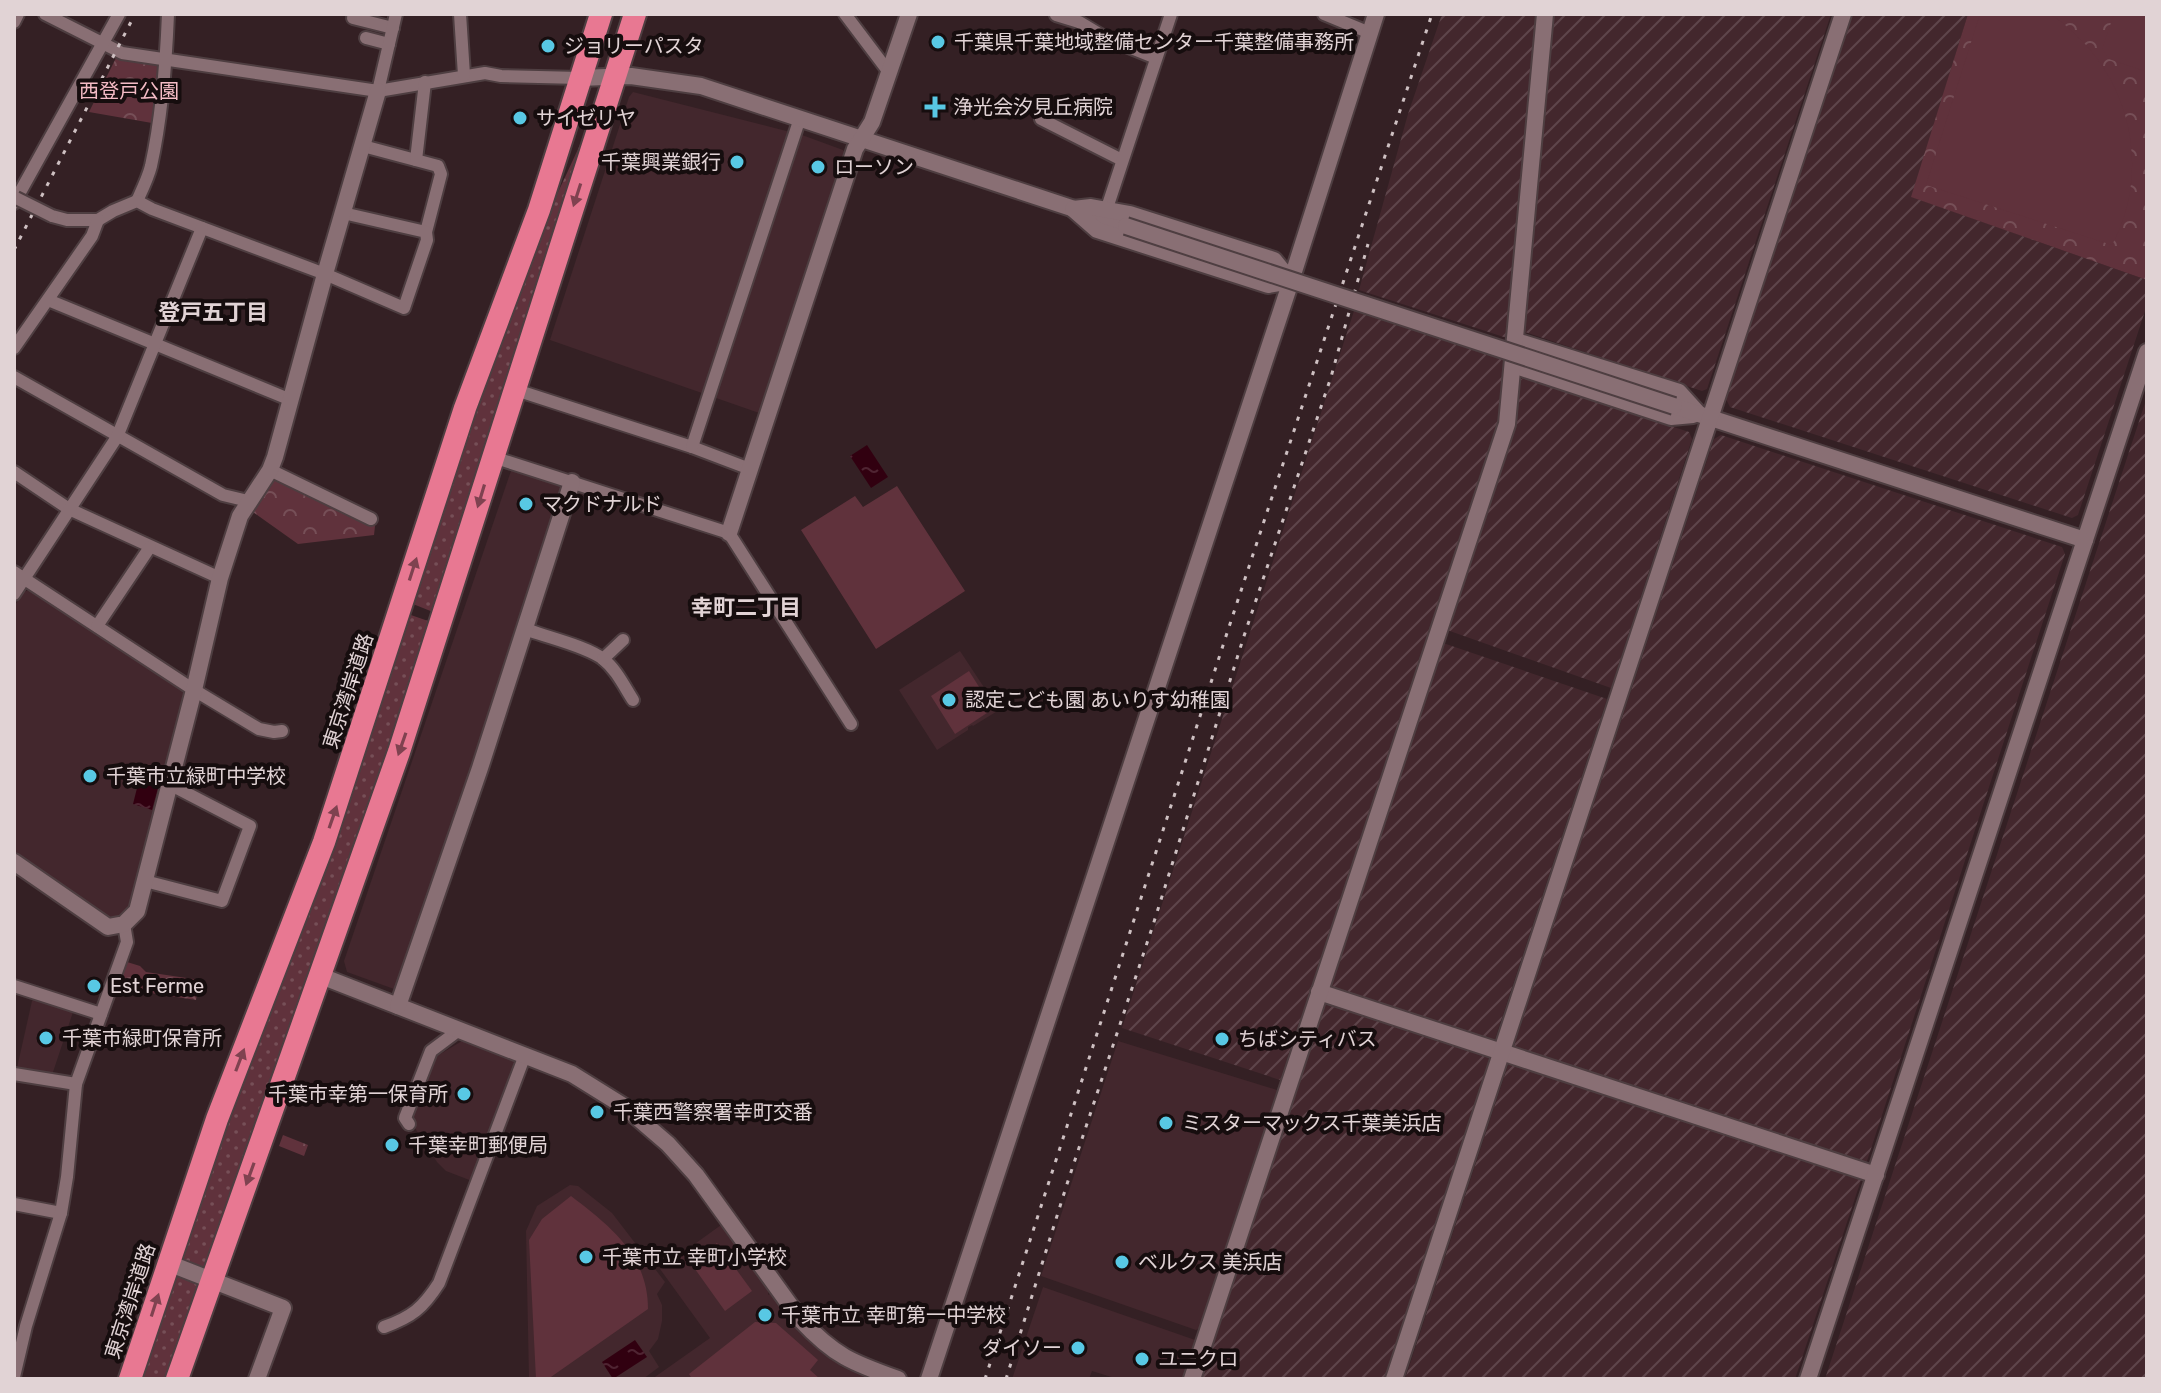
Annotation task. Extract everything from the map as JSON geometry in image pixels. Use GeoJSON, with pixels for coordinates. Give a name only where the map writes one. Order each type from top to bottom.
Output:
{"type":"FeatureCollection","features":[{"type":"Feature","properties":{"kind":"highway","name":"東京湾岸道路"},"geometry":{"type":"LineString","coordinates":[[130,1379],[217,1119],[324,842],[465,408],[539,210],[601,14]]}},
{"type":"Feature","properties":{"kind":"highway"},"geometry":{"type":"LineString","coordinates":[[580,78],[599,64],[616,14]]}},
{"type":"Feature","properties":{"kind":"highway"},"geometry":{"type":"LineString","coordinates":[[177,1379],[404,739],[635,14]]}},
{"type":"Feature","properties":{"kind":"highway"},"geometry":{"type":"LineString","coordinates":[[539,210],[573,155],[599,85],[616,76]]}},
{"type":"Feature","properties":{"kind":"street"},"geometry":{"type":"LineString","coordinates":[[14,22],[18,14]]}},
{"type":"Feature","properties":{"kind":"street"},"geometry":{"type":"LineString","coordinates":[[45,14],[122,53],[378,91],[485,73],[501,76],[655,78],[701,86],[2085,540]]}},
{"type":"Feature","properties":{"kind":"street"},"geometry":{"type":"LineString","coordinates":[[119,14],[15,199],[52,216],[67,220],[98,220],[137,201],[151,169],[166,60],[168,14]]}},
{"type":"Feature","properties":{"kind":"street"},"geometry":{"type":"LineString","coordinates":[[16,866],[108,927],[124,924],[137,911],[220,578],[240,516],[270,470],[363,146],[396,14]]}},
{"type":"Feature","properties":{"kind":"street"},"geometry":{"type":"LineString","coordinates":[[460,14],[464,75]]}},
{"type":"Feature","properties":{"kind":"street"},"geometry":{"type":"LineString","coordinates":[[845,14],[888,71]]}},
{"type":"Feature","properties":{"kind":"street"},"geometry":{"type":"LineString","coordinates":[[729,533],[855,149],[872,122],[909,14]]}},
{"type":"Feature","properties":{"kind":"street"},"geometry":{"type":"LineString","coordinates":[[1107,208],[1171,14]]}},
{"type":"Feature","properties":{"kind":"street"},"geometry":{"type":"LineString","coordinates":[[1324,14],[1370,33]]}},
{"type":"Feature","properties":{"kind":"street"},"geometry":{"type":"LineString","coordinates":[[929,1379],[1376,14]]}},
{"type":"Feature","properties":{"kind":"street"},"geometry":{"type":"LineString","coordinates":[[1192,1379],[1507,424],[1545,14]]}},
{"type":"Feature","properties":{"kind":"street"},"geometry":{"type":"LineString","coordinates":[[1394,1379],[1704,416],[1843,14]]}},
{"type":"Feature","properties":{"kind":"street"},"geometry":{"type":"LineString","coordinates":[[1056,15],[1079,22],[1104,37],[1156,58]]}},
{"type":"Feature","properties":{"kind":"street"},"geometry":{"type":"LineString","coordinates":[[353,18],[393,28]]}},
{"type":"Feature","properties":{"kind":"street"},"geometry":{"type":"LineString","coordinates":[[366,38],[389,44]]}},
{"type":"Feature","properties":{"kind":"street"},"geometry":{"type":"LineString","coordinates":[[416,160],[425,82]]}},
{"type":"Feature","properties":{"kind":"street"},"geometry":{"type":"LineString","coordinates":[[692,447],[800,118]]}},
{"type":"Feature","properties":{"kind":"street"},"geometry":{"type":"LineString","coordinates":[[1041,119],[1122,160]]}},
{"type":"Feature","properties":{"kind":"street"},"geometry":{"type":"LineString","coordinates":[[137,201],[404,308],[427,240],[426,232],[441,174],[438,166],[363,146]]}},
{"type":"Feature","properties":{"kind":"street"},"geometry":{"type":"LineString","coordinates":[[1073,209],[1107,208],[1274,260],[1291,281]]}},
{"type":"Feature","properties":{"kind":"street"},"geometry":{"type":"LineString","coordinates":[[1073,209],[1097,230],[1268,285],[1291,281]]}},
{"type":"Feature","properties":{"kind":"street"},"geometry":{"type":"LineString","coordinates":[[343,213],[426,232]]}},
{"type":"Feature","properties":{"kind":"street"},"geometry":{"type":"LineString","coordinates":[[14,348],[92,236],[98,220]]}},
{"type":"Feature","properties":{"kind":"street"},"geometry":{"type":"LineString","coordinates":[[14,594],[18,576],[69,509],[117,437],[202,228]]}},
{"type":"Feature","properties":{"kind":"street"},"geometry":{"type":"LineString","coordinates":[[48,300],[291,400]]}},
{"type":"Feature","properties":{"kind":"street"},"geometry":{"type":"LineString","coordinates":[[1516,341],[1679,392],[1704,416]]}},
{"type":"Feature","properties":{"kind":"street"},"geometry":{"type":"LineString","coordinates":[[1808,1379],[2147,352]]}},
{"type":"Feature","properties":{"kind":"street"},"geometry":{"type":"LineString","coordinates":[[1513,365],[1671,417],[1704,416]]}},
{"type":"Feature","properties":{"kind":"street"},"geometry":{"type":"LineString","coordinates":[[14,377],[223,495],[248,501]]}},
{"type":"Feature","properties":{"kind":"street"},"geometry":{"type":"LineString","coordinates":[[516,390],[750,469]]}},
{"type":"Feature","properties":{"kind":"street"},"geometry":{"type":"LineString","coordinates":[[493,457],[729,533],[851,724]]}},
{"type":"Feature","properties":{"kind":"street"},"geometry":{"type":"LineString","coordinates":[[270,470],[371,519]]}},
{"type":"Feature","properties":{"kind":"street"},"geometry":{"type":"LineString","coordinates":[[14,472],[69,509],[220,578]]}},
{"type":"Feature","properties":{"kind":"street"},"geometry":{"type":"LineString","coordinates":[[398,1006],[572,482]]}},
{"type":"Feature","properties":{"kind":"street"},"geometry":{"type":"LineString","coordinates":[[97,626],[150,547]]}},
{"type":"Feature","properties":{"kind":"street"},"geometry":{"type":"LineString","coordinates":[[18,576],[259,729],[282,731]]}},
{"type":"Feature","properties":{"kind":"street"},"geometry":{"type":"LineString","coordinates":[[531,631],[603,659],[633,700]]}},
{"type":"Feature","properties":{"kind":"street"},"geometry":{"type":"LineString","coordinates":[[603,659],[623,640]]}},
{"type":"Feature","properties":{"kind":"street"},"geometry":{"type":"LineString","coordinates":[[145,881],[222,901],[250,826],[169,784]]}},
{"type":"Feature","properties":{"kind":"street"},"geometry":{"type":"LineString","coordinates":[[14,1377],[20,1325],[61,1213],[76,1084],[127,942],[124,924]]}},
{"type":"Feature","properties":{"kind":"street"},"geometry":{"type":"LineString","coordinates":[[321,976],[572,1074],[604,1093],[668,1144],[696,1175],[812,1332],[853,1363],[898,1379]]}},
{"type":"Feature","properties":{"kind":"street"},"geometry":{"type":"LineString","coordinates":[[14,986],[101,1014]]}},
{"type":"Feature","properties":{"kind":"street"},"geometry":{"type":"LineString","coordinates":[[1319,992],[1876,1175]]}},
{"type":"Feature","properties":{"kind":"street"},"geometry":{"type":"LineString","coordinates":[[409,1124],[405,1118],[431,1051],[459,1030]]}},
{"type":"Feature","properties":{"kind":"street"},"geometry":{"type":"LineString","coordinates":[[384,1327],[413,1314],[439,1283],[525,1055]]}},
{"type":"Feature","properties":{"kind":"street"},"geometry":{"type":"LineString","coordinates":[[14,1074],[76,1084]]}},
{"type":"Feature","properties":{"kind":"street"},"geometry":{"type":"LineString","coordinates":[[14,1204],[61,1213]]}},
{"type":"Feature","properties":{"kind":"street"},"geometry":{"type":"LineString","coordinates":[[168,1263],[283,1308],[257,1379]]}},
{"type":"Feature","properties":{"kind":"shaded area"},"geometry":{"type":"Polygon","coordinates":[[[1442,14],[1538,14],[1510,339],[1359,290],[1408,114],[1442,14]]]}},
{"type":"Feature","properties":{"kind":"shaded area"},"geometry":{"type":"Polygon","coordinates":[[[1552,14],[1831,14],[1707,389],[1702,391],[1525,332],[1552,14]]]}},
{"type":"Feature","properties":{"kind":"shaded area"},"geometry":{"type":"Polygon","coordinates":[[[1853,14],[1968,14],[1912,197],[2147,280],[2147,305],[2078,515],[2072,518],[1730,407],[1726,399],[1853,14]]]}},
{"type":"Feature","properties":{"kind":"shaded area"},"geometry":{"type":"Polygon","coordinates":[[[633,92],[802,135],[843,150],[847,156],[762,414],[550,340],[633,92]]]}},
{"type":"Feature","properties":{"kind":"shaded area"},"geometry":{"type":"Polygon","coordinates":[[[1354,311],[1507,361],[1503,413],[1280,1080],[1122,1028],[1354,311]]]}},
{"type":"Feature","properties":{"kind":"shaded area"},"geometry":{"type":"Polygon","coordinates":[[[1523,378],[1689,432],[1692,439],[1611,688],[1447,630],[1517,417],[1520,380],[1523,378]]]}},
{"type":"Feature","properties":{"kind":"shaded area"},"geometry":{"type":"Polygon","coordinates":[[[2147,397],[2147,1379],[1825,1379],[2147,397]]]}},
{"type":"Feature","properties":{"kind":"shaded area"},"geometry":{"type":"Polygon","coordinates":[[[1721,435],[2062,547],[2065,554],[1867,1161],[1863,1163],[1514,1046],[1714,439],[1721,435]]]}},
{"type":"Feature","properties":{"kind":"shaded area"},"geometry":{"type":"Polygon","coordinates":[[[512,468],[564,487],[399,985],[394,989],[347,972],[344,961],[512,468]]]}},
{"type":"Feature","properties":{"kind":"shaded area","name":"千葉市立緑町中学校"},"geometry":{"type":"Polygon","coordinates":[[[30,590],[187,697],[131,906],[122,915],[103,916],[14,854],[14,607],[23,592],[30,590]]]}},
{"type":"Feature","properties":{"kind":"shaded area"},"geometry":{"type":"Polygon","coordinates":[[[1443,643],[1607,699],[1495,1039],[1491,1041],[1331,989],[1330,986],[1443,643]]]}},
{"type":"Feature","properties":{"kind":"shaded area","name":"認定こども園 あいりす幼稚園"},"geometry":{"type":"Polygon","coordinates":[[[960,651],[999,710],[968,727],[968,730],[937,750],[899,690],[960,651]]]}},
{"type":"Feature","properties":{"kind":"shaded area"},"geometry":{"type":"Polygon","coordinates":[[[37,998],[74,1009],[52,1075],[19,1071],[17,1068],[32,1001],[37,998]]]}},
{"type":"Feature","properties":{"kind":"shaded area"},"geometry":{"type":"Polygon","coordinates":[[[1327,1002],[1487,1054],[1490,1058],[1384,1379],[1200,1379],[1323,1005],[1327,1002]]]}},
{"type":"Feature","properties":{"kind":"shaded area","name":"千葉市幸第一保育所"},"geometry":{"type":"Polygon","coordinates":[[[462,1041],[515,1061],[518,1065],[472,1181],[446,1171],[411,1122],[437,1056],[462,1041]]]}},
{"type":"Feature","properties":{"kind":"shaded area"},"geometry":{"type":"Polygon","coordinates":[[[1118,1041],[1277,1090],[1201,1327],[1196,1330],[1041,1276],[1118,1041]]]}},
{"type":"Feature","properties":{"kind":"shaded area"},"geometry":{"type":"Polygon","coordinates":[[[1512,1063],[1858,1176],[1861,1180],[1795,1379],[1405,1379],[1508,1065],[1512,1063]]]}},
{"type":"Feature","properties":{"kind":"shaded area","name":"千葉市立 幸町小学校"},"geometry":{"type":"Polygon","coordinates":[[[570,1185],[578,1186],[612,1213],[665,1282],[657,1294],[662,1305],[658,1339],[649,1351],[659,1367],[643,1379],[529,1379],[526,1231],[537,1206],[570,1185]]]}},
{"type":"Feature","properties":{"kind":"shaded area"},"geometry":{"type":"Polygon","coordinates":[[[721,1225],[769,1290],[768,1295],[772,1293],[805,1336],[842,1367],[869,1379],[652,1379],[710,1338],[660,1269],[721,1225]]]}},
{"type":"Feature","properties":{"kind":"shaded area"},"geometry":{"type":"Polygon","coordinates":[[[1043,1287],[1198,1341],[1186,1379],[1118,1379],[1092,1371],[1089,1379],[1012,1379],[1043,1287]]]}},
{"type":"Feature","properties":{"kind":"green space"},"geometry":{"type":"Polygon","coordinates":[[[1968,14],[2147,14],[2147,280],[1911,197],[1968,14]]]}},
{"type":"Feature","properties":{"kind":"green space"},"geometry":{"type":"Polygon","coordinates":[[[1980,14],[2048,14],[2073,32],[2103,66],[2125,115],[2132,167],[2130,194],[2112,245],[1926,185],[1980,14]]]}},
{"type":"Feature","properties":{"kind":"green space"},"geometry":{"type":"Polygon","coordinates":[[[2114,14],[2147,14],[2147,72],[2109,59],[2102,49],[2114,14]]]}},
{"type":"Feature","properties":{"kind":"green space","name":"西登戸公園"},"geometry":{"type":"Polygon","coordinates":[[[117,56],[156,64],[159,69],[152,123],[89,112],[117,56]]]}},
{"type":"Feature","properties":{"kind":"green space"},"geometry":{"type":"Polygon","coordinates":[[[586,132],[433,612],[413,604],[471,416],[553,203],[586,132]]]}},
{"type":"Feature","properties":{"kind":"green space"},"geometry":{"type":"Polygon","coordinates":[[[275,476],[375,526],[374,535],[298,544],[250,510],[275,476]]]}},
{"type":"Feature","properties":{"kind":"green space"},"geometry":{"type":"Polygon","coordinates":[[[897,486],[965,591],[876,649],[801,530],[855,496],[863,507],[897,486]]]}},
{"type":"Feature","properties":{"kind":"green space"},"geometry":{"type":"Polygon","coordinates":[[[408,614],[431,622],[206,1269],[178,1259],[243,1086],[408,614]]]}},
{"type":"Feature","properties":{"kind":"green space"},"geometry":{"type":"Polygon","coordinates":[[[969,671],[993,709],[955,734],[931,696],[969,671]]]}},
{"type":"Feature","properties":{"kind":"green space"},"geometry":{"type":"Polygon","coordinates":[[[127,962],[140,966],[146,972],[200,980],[196,1000],[118,988],[127,962]]]}},
{"type":"Feature","properties":{"kind":"green space"},"geometry":{"type":"Polygon","coordinates":[[[283,1135],[308,1145],[304,1156],[279,1146],[283,1135]]]}},
{"type":"Feature","properties":{"kind":"green space","name":"千葉市立 幸町小学校"},"geometry":{"type":"Polygon","coordinates":[[[571,1196],[613,1231],[634,1257],[646,1290],[648,1309],[548,1379],[536,1379],[529,1240],[542,1219],[571,1196]]]}},
{"type":"Feature","properties":{"kind":"green space"},"geometry":{"type":"Polygon","coordinates":[[[717,1243],[752,1291],[725,1311],[690,1262],[717,1243]]]}},
{"type":"Feature","properties":{"kind":"green space"},"geometry":{"type":"Polygon","coordinates":[[[175,1272],[202,1281],[167,1379],[138,1379],[175,1272]]]}},
{"type":"Feature","properties":{"kind":"green space"},"geometry":{"type":"Polygon","coordinates":[[[755,1322],[776,1323],[818,1360],[810,1370],[820,1379],[692,1379],[689,1374],[755,1322]]]}},
{"type":"Feature","properties":{"kind":"water"},"geometry":{"type":"Polygon","coordinates":[[[867,445],[888,477],[871,488],[850,456],[867,445]]]}},
{"type":"Feature","properties":{"kind":"water"},"geometry":{"type":"Polygon","coordinates":[[[142,768],[162,773],[152,810],[133,804],[142,768]]]}},
{"type":"Feature","properties":{"kind":"water"},"geometry":{"type":"Polygon","coordinates":[[[635,1340],[647,1357],[613,1379],[602,1362],[635,1340]]]}},
{"type":"Feature","properties":{"kind":"railway"},"geometry":{"type":"LineString","coordinates":[[14,250],[135,14]]}},
{"type":"Feature","properties":{"kind":"railway"},"geometry":{"type":"LineString","coordinates":[[985,1379],[1432,14]]}},
{"type":"Feature","properties":{"kind":"railway"},"geometry":{"type":"LineString","coordinates":[[1006,1379],[1244,636],[1331,377],[1368,244]]}},
{"type":"Feature","properties":{"kind":"place","name":"千葉県千葉地域整備センター千葉整備事務所"},"geometry":{"type":"Point","coordinates":[938,42]}},
{"type":"Feature","properties":{"kind":"place","name":"ジョリーパスタ"},"geometry":{"type":"Point","coordinates":[548,46]}},
{"type":"Feature","properties":{"kind":"place","name":"浄光会汐見丘病院"},"geometry":{"type":"Point","coordinates":[935,107]}},
{"type":"Feature","properties":{"kind":"place","name":"サイゼリヤ"},"geometry":{"type":"Point","coordinates":[520,118]}},
{"type":"Feature","properties":{"kind":"place","name":"千葉興業銀行"},"geometry":{"type":"Point","coordinates":[737,162]}},
{"type":"Feature","properties":{"kind":"place","name":"ローソン"},"geometry":{"type":"Point","coordinates":[818,167]}},
{"type":"Feature","properties":{"kind":"place","name":"マクドナルド"},"geometry":{"type":"Point","coordinates":[526,504]}},
{"type":"Feature","properties":{"kind":"place","name":"認定こども園 あいりす幼稚園"},"geometry":{"type":"Point","coordinates":[949,700]}},
{"type":"Feature","properties":{"kind":"place","name":"千葉市立緑町中学校"},"geometry":{"type":"Point","coordinates":[90,776]}},
{"type":"Feature","properties":{"kind":"place","name":"Est Ferme"},"geometry":{"type":"Point","coordinates":[94,986]}},
{"type":"Feature","properties":{"kind":"place","name":"千葉市緑町保育所"},"geometry":{"type":"Point","coordinates":[46,1038]}},
{"type":"Feature","properties":{"kind":"place","name":"ちばシティバス"},"geometry":{"type":"Point","coordinates":[1222,1039]}},
{"type":"Feature","properties":{"kind":"place","name":"千葉市幸第一保育所"},"geometry":{"type":"Point","coordinates":[464,1094]}},
{"type":"Feature","properties":{"kind":"place","name":"千葉西警察署幸町交番"},"geometry":{"type":"Point","coordinates":[597,1112]}},
{"type":"Feature","properties":{"kind":"place","name":"ミスターマックス千葉美浜店"},"geometry":{"type":"Point","coordinates":[1166,1123]}},
{"type":"Feature","properties":{"kind":"place","name":"千葉幸町郵便局"},"geometry":{"type":"Point","coordinates":[392,1145]}},
{"type":"Feature","properties":{"kind":"place","name":"千葉市立 幸町小学校"},"geometry":{"type":"Point","coordinates":[586,1257]}},
{"type":"Feature","properties":{"kind":"place","name":"ベルクス 美浜店"},"geometry":{"type":"Point","coordinates":[1122,1262]}},
{"type":"Feature","properties":{"kind":"place","name":"千葉市立 幸町第一中学校"},"geometry":{"type":"Point","coordinates":[765,1315]}},
{"type":"Feature","properties":{"kind":"place","name":"ダイソー"},"geometry":{"type":"Point","coordinates":[1078,1348]}},
{"type":"Feature","properties":{"kind":"place","name":"ユニクロ"},"geometry":{"type":"Point","coordinates":[1142,1359]}},
{"type":"Feature","properties":{"kind":"district","name":"登戸五丁目"},"geometry":{"type":"Point","coordinates":[213,312]}},
{"type":"Feature","properties":{"kind":"district","name":"幸町二丁目"},"geometry":{"type":"Point","coordinates":[746,607]}}]}
